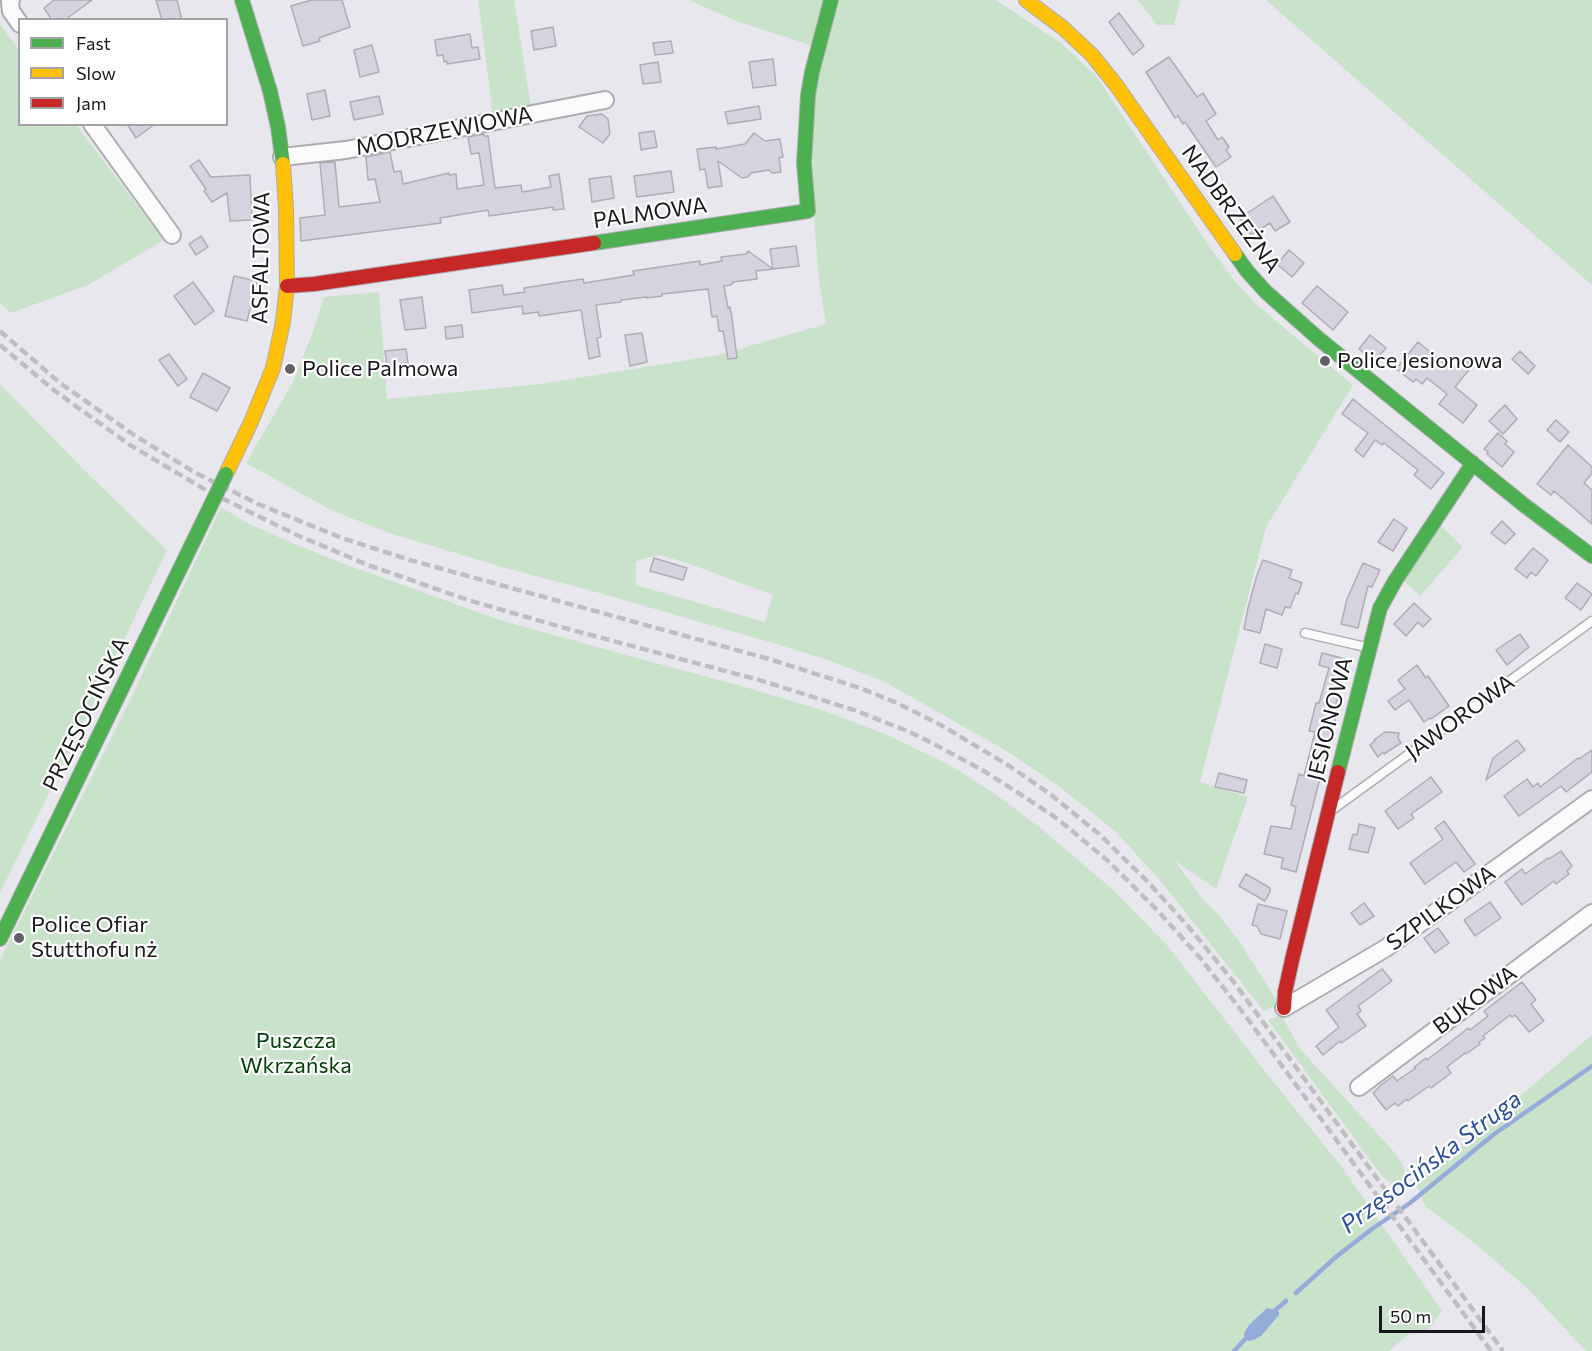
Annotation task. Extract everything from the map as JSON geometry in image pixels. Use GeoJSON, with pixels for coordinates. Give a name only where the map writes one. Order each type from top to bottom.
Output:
{"type":"FeatureCollection","features":[{"type":"Feature","properties":{"kind":"street"},"geometry":{"type":"LineString","coordinates":[[11,0],[11,11],[18,21]]}},
{"type":"Feature","properties":{"kind":"street","name":"ASFALTOWA"},"geometry":{"type":"LineString","coordinates":[[210,507],[251,422],[273,368],[283,322],[286,286],[286,208],[278,127],[270,91],[242,0]]}},
{"type":"Feature","properties":{"kind":"street","name":"PALMOWA"},"geometry":{"type":"LineString","coordinates":[[286,286],[808,211],[804,163],[807,102],[812,72],[831,0]]}},
{"type":"Feature","properties":{"kind":"street","name":"NADBRZEŻNA"},"geometry":{"type":"LineString","coordinates":[[1026,0],[1057,22],[1092,55],[1116,85],[1217,230],[1257,283],[1313,334],[1524,505],[1592,556]]}},
{"type":"Feature","properties":{"kind":"street","name":"MODRZEWIOWA"},"geometry":{"type":"LineString","coordinates":[[282,157],[346,150],[605,100]]}},
{"type":"Feature","properties":{"kind":"street"},"geometry":{"type":"LineString","coordinates":[[93,126],[172,235]]}},
{"type":"Feature","properties":{"kind":"street","name":"JESIONOWA"},"geometry":{"type":"LineString","coordinates":[[1284,1008],[1292,960],[1327,814],[1380,608],[1473,463]]}},
{"type":"Feature","properties":{"kind":"street","name":"PRZĘSOCIŃSKA"},"geometry":{"type":"LineString","coordinates":[[0,939],[210,507]]}},
{"type":"Feature","properties":{"kind":"street","name":"SZPILKOWA"},"geometry":{"type":"LineString","coordinates":[[1284,1008],[1386,948],[1592,799]]}},
{"type":"Feature","properties":{"kind":"street","name":"BUKOWA"},"geometry":{"type":"LineString","coordinates":[[1359,1087],[1592,913]]}},
{"type":"Feature","properties":{"kind":"lane","name":"JAWOROWA"},"geometry":{"type":"LineString","coordinates":[[1327,814],[1592,621]]}},
{"type":"Feature","properties":{"kind":"lane"},"geometry":{"type":"LineString","coordinates":[[1305,633],[1370,648]]}},
{"type":"Feature","properties":{"kind":"green space"},"geometry":{"type":"Polygon","coordinates":[[[478,0],[514,0],[531,106],[493,114],[478,0]]]}},
{"type":"Feature","properties":{"kind":"green space"},"geometry":{"type":"Polygon","coordinates":[[[689,0],[996,0],[1061,43],[1097,77],[1233,279],[1257,305],[1353,385],[1266,527],[1200,782],[1248,797],[1216,889],[1175,861],[1204,901],[1217,913],[1239,941],[1279,1004],[1264,1011],[1158,878],[1115,831],[1060,787],[1005,750],[883,681],[828,660],[773,643],[389,533],[331,510],[246,463],[292,384],[324,297],[379,292],[387,399],[541,384],[718,355],[826,324],[819,280],[814,219],[811,106],[823,52],[804,43],[736,21],[689,0]],[[660,555],[642,559],[636,562],[636,585],[765,622],[773,595],[660,555]]]}},
{"type":"Feature","properties":{"kind":"green space"},"geometry":{"type":"Polygon","coordinates":[[[1138,0],[1180,0],[1174,25],[1157,25],[1138,0]]]}},
{"type":"Feature","properties":{"kind":"green space"},"geometry":{"type":"Polygon","coordinates":[[[1266,0],[1592,0],[1592,285],[1514,217],[1266,0]]]}},
{"type":"Feature","properties":{"kind":"green space"},"geometry":{"type":"Polygon","coordinates":[[[0,24],[18,49],[18,126],[77,126],[164,240],[88,285],[11,313],[0,303],[0,24]]]}},
{"type":"Feature","properties":{"kind":"green space"},"geometry":{"type":"Polygon","coordinates":[[[0,384],[167,550],[0,893],[0,384]]]}},
{"type":"Feature","properties":{"kind":"green space","name":"Puszcza Wkrzańska"},"geometry":{"type":"Polygon","coordinates":[[[221,507],[249,524],[290,542],[500,620],[825,711],[887,735],[948,764],[995,794],[1043,830],[1112,889],[1166,944],[1341,1166],[1442,1311],[1427,1332],[1409,1334],[1389,1351],[0,1351],[0,960],[132,696],[221,507]]]}},
{"type":"Feature","properties":{"kind":"green space"},"geometry":{"type":"Polygon","coordinates":[[[1439,524],[1463,547],[1420,596],[1404,581],[1439,524]]]}},
{"type":"Feature","properties":{"kind":"green space"},"geometry":{"type":"Polygon","coordinates":[[[1281,1015],[1301,1050],[1395,1153],[1404,1167],[1406,1182],[1395,1187],[1381,1175],[1268,1020],[1281,1015]]]}},
{"type":"Feature","properties":{"kind":"green space"},"geometry":{"type":"Polygon","coordinates":[[[1592,1035],[1592,1351],[1586,1351],[1527,1288],[1473,1242],[1426,1207],[1416,1184],[1592,1035]]]}},
{"type":"Feature","properties":{"kind":"water"},"geometry":{"type":"Polygon","coordinates":[[[1267,1308],[1276,1310],[1279,1315],[1261,1336],[1248,1341],[1245,1339],[1245,1331],[1267,1308]]]}},
{"type":"Feature","properties":{"kind":"building"},"geometry":{"type":"Polygon","coordinates":[[[54,0],[92,0],[68,18],[51,18],[44,8],[54,0]]]}},
{"type":"Feature","properties":{"kind":"building"},"geometry":{"type":"Polygon","coordinates":[[[156,0],[177,0],[182,18],[161,18],[156,0]]]}},
{"type":"Feature","properties":{"kind":"building"},"geometry":{"type":"Polygon","coordinates":[[[312,0],[342,0],[350,27],[303,46],[291,6],[312,0]]]}},
{"type":"Feature","properties":{"kind":"building"},"geometry":{"type":"Polygon","coordinates":[[[1119,13],[1144,46],[1133,55],[1109,22],[1119,13]]]}},
{"type":"Feature","properties":{"kind":"building"},"geometry":{"type":"Polygon","coordinates":[[[553,27],[556,46],[534,50],[531,31],[553,27]]]}},
{"type":"Feature","properties":{"kind":"building"},"geometry":{"type":"Polygon","coordinates":[[[470,34],[472,48],[478,47],[480,59],[447,64],[447,61],[444,62],[443,55],[437,56],[435,40],[470,34]]]}},
{"type":"Feature","properties":{"kind":"building"},"geometry":{"type":"Polygon","coordinates":[[[671,41],[673,53],[655,55],[653,43],[671,41]]]}},
{"type":"Feature","properties":{"kind":"building"},"geometry":{"type":"Polygon","coordinates":[[[372,45],[379,72],[360,77],[354,50],[372,45]]]}},
{"type":"Feature","properties":{"kind":"building"},"geometry":{"type":"Polygon","coordinates":[[[1169,57],[1197,97],[1203,93],[1216,114],[1206,121],[1218,140],[1222,137],[1229,147],[1226,150],[1231,157],[1216,167],[1185,122],[1183,124],[1178,116],[1175,118],[1146,72],[1169,57]]]}},
{"type":"Feature","properties":{"kind":"building"},"geometry":{"type":"Polygon","coordinates":[[[773,59],[776,85],[753,88],[749,62],[773,59]]]}},
{"type":"Feature","properties":{"kind":"building"},"geometry":{"type":"Polygon","coordinates":[[[658,62],[661,82],[643,84],[640,65],[658,62]]]}},
{"type":"Feature","properties":{"kind":"building"},"geometry":{"type":"Polygon","coordinates":[[[325,90],[330,116],[312,120],[307,94],[325,90]]]}},
{"type":"Feature","properties":{"kind":"building"},"geometry":{"type":"Polygon","coordinates":[[[379,96],[383,114],[354,120],[350,102],[379,96]]]}},
{"type":"Feature","properties":{"kind":"building"},"geometry":{"type":"Polygon","coordinates":[[[759,106],[761,119],[728,124],[725,112],[759,106]]]}},
{"type":"Feature","properties":{"kind":"building"},"geometry":{"type":"Polygon","coordinates":[[[602,114],[608,119],[610,134],[603,143],[579,127],[587,116],[602,114]]]}},
{"type":"Feature","properties":{"kind":"building"},"geometry":{"type":"Polygon","coordinates":[[[128,126],[152,126],[136,138],[128,126]]]}},
{"type":"Feature","properties":{"kind":"building"},"geometry":{"type":"Polygon","coordinates":[[[654,131],[657,147],[641,150],[639,133],[654,131]]]}},
{"type":"Feature","properties":{"kind":"building"},"geometry":{"type":"Polygon","coordinates":[[[754,133],[765,141],[780,139],[783,157],[779,158],[781,172],[772,173],[769,170],[751,173],[748,177],[742,178],[718,161],[722,186],[708,188],[705,169],[700,170],[697,149],[716,147],[716,149],[745,144],[754,133]]]}},
{"type":"Feature","properties":{"kind":"building"},"geometry":{"type":"Polygon","coordinates":[[[484,134],[488,136],[495,188],[521,185],[522,192],[551,187],[549,176],[559,174],[564,209],[553,210],[553,207],[489,216],[488,210],[440,218],[441,223],[301,241],[300,218],[325,215],[320,163],[335,162],[339,207],[380,202],[375,179],[368,180],[366,157],[390,152],[394,172],[401,171],[403,184],[449,173],[449,175],[456,174],[457,189],[484,185],[479,153],[471,154],[468,137],[484,134]]]}},
{"type":"Feature","properties":{"kind":"building"},"geometry":{"type":"Polygon","coordinates":[[[199,160],[211,177],[250,175],[252,220],[230,221],[227,193],[212,202],[190,166],[199,160]]]}},
{"type":"Feature","properties":{"kind":"building"},"geometry":{"type":"Polygon","coordinates":[[[671,171],[674,192],[637,197],[634,176],[671,171]]]}},
{"type":"Feature","properties":{"kind":"building"},"geometry":{"type":"Polygon","coordinates":[[[611,176],[614,198],[592,202],[589,179],[611,176]]]}},
{"type":"Feature","properties":{"kind":"building"},"geometry":{"type":"Polygon","coordinates":[[[1273,196],[1290,222],[1275,231],[1270,223],[1251,235],[1240,218],[1273,196]]]}},
{"type":"Feature","properties":{"kind":"building"},"geometry":{"type":"Polygon","coordinates":[[[201,236],[208,247],[196,255],[189,244],[201,236]]]}},
{"type":"Feature","properties":{"kind":"building"},"geometry":{"type":"Polygon","coordinates":[[[796,246],[799,266],[756,271],[757,279],[733,282],[731,285],[724,286],[732,318],[737,358],[728,359],[723,331],[719,331],[717,316],[712,317],[708,289],[596,305],[601,337],[597,338],[600,356],[589,359],[581,310],[539,316],[538,312],[523,314],[522,306],[472,313],[469,290],[502,285],[504,295],[525,292],[524,288],[562,282],[583,279],[584,283],[634,275],[633,271],[700,261],[700,265],[722,261],[721,257],[746,254],[748,251],[773,269],[770,249],[796,246]]]}},
{"type":"Feature","properties":{"kind":"building"},"geometry":{"type":"Polygon","coordinates":[[[1289,250],[1304,263],[1292,277],[1277,264],[1289,250]]]}},
{"type":"Feature","properties":{"kind":"building"},"geometry":{"type":"Polygon","coordinates":[[[234,276],[257,281],[247,321],[225,316],[234,276]]]}},
{"type":"Feature","properties":{"kind":"building"},"geometry":{"type":"Polygon","coordinates":[[[193,282],[214,311],[195,325],[174,296],[193,282]]]}},
{"type":"Feature","properties":{"kind":"building"},"geometry":{"type":"Polygon","coordinates":[[[1317,286],[1348,312],[1333,330],[1302,303],[1317,286]]]}},
{"type":"Feature","properties":{"kind":"building"},"geometry":{"type":"Polygon","coordinates":[[[422,297],[426,328],[405,330],[400,300],[422,297]]]}},
{"type":"Feature","properties":{"kind":"building"},"geometry":{"type":"Polygon","coordinates":[[[462,325],[463,337],[446,339],[445,327],[462,325]]]}},
{"type":"Feature","properties":{"kind":"building"},"geometry":{"type":"Polygon","coordinates":[[[642,333],[647,362],[630,366],[625,335],[642,333]]]}},
{"type":"Feature","properties":{"kind":"building"},"geometry":{"type":"Polygon","coordinates":[[[1370,335],[1386,348],[1374,362],[1359,349],[1370,335]]]}},
{"type":"Feature","properties":{"kind":"building"},"geometry":{"type":"Polygon","coordinates":[[[1418,342],[1452,370],[1463,358],[1472,366],[1455,387],[1477,405],[1463,423],[1439,404],[1447,394],[1427,378],[1422,384],[1416,379],[1413,382],[1396,369],[1418,342]]]}},
{"type":"Feature","properties":{"kind":"building"},"geometry":{"type":"Polygon","coordinates":[[[406,349],[408,363],[387,365],[385,351],[406,349]]]}},
{"type":"Feature","properties":{"kind":"building"},"geometry":{"type":"Polygon","coordinates":[[[1520,351],[1535,366],[1528,374],[1512,359],[1520,351]]]}},
{"type":"Feature","properties":{"kind":"building"},"geometry":{"type":"Polygon","coordinates":[[[169,354],[187,379],[178,386],[159,360],[169,354]]]}},
{"type":"Feature","properties":{"kind":"building"},"geometry":{"type":"Polygon","coordinates":[[[203,373],[230,388],[217,411],[190,397],[203,373]]]}},
{"type":"Feature","properties":{"kind":"building"},"geometry":{"type":"Polygon","coordinates":[[[1353,399],[1444,473],[1431,489],[1414,475],[1418,470],[1384,443],[1382,445],[1375,440],[1363,457],[1355,450],[1368,433],[1342,414],[1353,399]]]}},
{"type":"Feature","properties":{"kind":"building"},"geometry":{"type":"Polygon","coordinates":[[[1505,405],[1517,419],[1503,434],[1489,421],[1505,405]]]}},
{"type":"Feature","properties":{"kind":"building"},"geometry":{"type":"Polygon","coordinates":[[[1556,420],[1569,432],[1560,442],[1547,430],[1556,420]]]}},
{"type":"Feature","properties":{"kind":"building"},"geometry":{"type":"Polygon","coordinates":[[[1498,433],[1514,452],[1502,467],[1484,449],[1498,433]]]}},
{"type":"Feature","properties":{"kind":"building"},"geometry":{"type":"Polygon","coordinates":[[[1568,445],[1592,467],[1592,473],[1584,483],[1592,490],[1592,524],[1554,491],[1551,495],[1537,484],[1568,445]]]}},
{"type":"Feature","properties":{"kind":"building"},"geometry":{"type":"Polygon","coordinates":[[[1394,519],[1407,528],[1393,551],[1378,542],[1394,519]]]}},
{"type":"Feature","properties":{"kind":"building"},"geometry":{"type":"Polygon","coordinates":[[[1502,521],[1515,534],[1505,544],[1491,533],[1502,521]]]}},
{"type":"Feature","properties":{"kind":"building"},"geometry":{"type":"Polygon","coordinates":[[[1533,548],[1548,560],[1536,576],[1531,572],[1527,578],[1515,569],[1533,548]]]}},
{"type":"Feature","properties":{"kind":"building"},"geometry":{"type":"Polygon","coordinates":[[[654,558],[687,568],[683,580],[650,571],[654,558]]]}},
{"type":"Feature","properties":{"kind":"building"},"geometry":{"type":"Polygon","coordinates":[[[1263,560],[1292,570],[1289,578],[1302,583],[1290,608],[1285,607],[1282,615],[1266,609],[1260,633],[1244,629],[1257,575],[1263,560]]]}},
{"type":"Feature","properties":{"kind":"building"},"geometry":{"type":"Polygon","coordinates":[[[1363,563],[1380,570],[1372,587],[1368,586],[1358,628],[1341,624],[1347,599],[1363,563]]]}},
{"type":"Feature","properties":{"kind":"building"},"geometry":{"type":"Polygon","coordinates":[[[1577,583],[1592,594],[1581,610],[1565,598],[1577,583]]]}},
{"type":"Feature","properties":{"kind":"building"},"geometry":{"type":"Polygon","coordinates":[[[1414,603],[1431,619],[1423,627],[1418,622],[1406,636],[1394,624],[1414,603]]]}},
{"type":"Feature","properties":{"kind":"building"},"geometry":{"type":"Polygon","coordinates":[[[1520,634],[1529,647],[1507,665],[1496,650],[1520,634]]]}},
{"type":"Feature","properties":{"kind":"building"},"geometry":{"type":"Polygon","coordinates":[[[1265,644],[1282,649],[1277,668],[1260,663],[1265,644]]]}},
{"type":"Feature","properties":{"kind":"building"},"geometry":{"type":"Polygon","coordinates":[[[1322,653],[1349,660],[1335,707],[1338,708],[1296,872],[1281,868],[1283,858],[1264,854],[1271,826],[1291,829],[1296,807],[1291,805],[1299,774],[1304,776],[1315,732],[1309,731],[1316,703],[1319,703],[1329,668],[1319,665],[1322,653]]]}},
{"type":"Feature","properties":{"kind":"building"},"geometry":{"type":"Polygon","coordinates":[[[1417,665],[1426,678],[1428,676],[1449,706],[1424,722],[1409,700],[1395,710],[1388,701],[1405,689],[1398,680],[1417,665]]]}},
{"type":"Feature","properties":{"kind":"building"},"geometry":{"type":"Polygon","coordinates":[[[1385,732],[1399,733],[1398,738],[1401,743],[1378,757],[1370,745],[1385,732]]]}},
{"type":"Feature","properties":{"kind":"building"},"geometry":{"type":"Polygon","coordinates":[[[1517,740],[1525,750],[1486,780],[1493,758],[1517,740]]]}},
{"type":"Feature","properties":{"kind":"building"},"geometry":{"type":"Polygon","coordinates":[[[1592,750],[1592,772],[1566,792],[1561,786],[1519,816],[1504,796],[1527,779],[1533,787],[1538,783],[1540,787],[1592,750]]]}},
{"type":"Feature","properties":{"kind":"building"},"geometry":{"type":"Polygon","coordinates":[[[1219,773],[1247,780],[1244,793],[1215,787],[1219,773]]]}},
{"type":"Feature","properties":{"kind":"building"},"geometry":{"type":"Polygon","coordinates":[[[1431,777],[1442,792],[1411,814],[1414,818],[1398,829],[1385,811],[1431,777]]]}},
{"type":"Feature","properties":{"kind":"building"},"geometry":{"type":"Polygon","coordinates":[[[1444,821],[1475,864],[1464,872],[1456,862],[1425,884],[1410,863],[1443,839],[1435,828],[1444,821]]]}},
{"type":"Feature","properties":{"kind":"building"},"geometry":{"type":"Polygon","coordinates":[[[1359,824],[1375,828],[1368,853],[1349,849],[1353,834],[1357,835],[1359,824]]]}},
{"type":"Feature","properties":{"kind":"building"},"geometry":{"type":"Polygon","coordinates":[[[1561,851],[1572,866],[1567,871],[1569,874],[1556,884],[1554,881],[1522,905],[1505,882],[1522,869],[1525,874],[1561,851]]]}},
{"type":"Feature","properties":{"kind":"building"},"geometry":{"type":"Polygon","coordinates":[[[1246,874],[1270,888],[1265,901],[1239,886],[1246,874]]]}},
{"type":"Feature","properties":{"kind":"building"},"geometry":{"type":"Polygon","coordinates":[[[1490,902],[1501,918],[1475,936],[1464,920],[1490,902]]]}},
{"type":"Feature","properties":{"kind":"building"},"geometry":{"type":"Polygon","coordinates":[[[1364,903],[1374,916],[1360,925],[1351,913],[1364,903]]]}},
{"type":"Feature","properties":{"kind":"building"},"geometry":{"type":"Polygon","coordinates":[[[1258,904],[1287,911],[1280,939],[1261,934],[1257,926],[1252,925],[1258,904]]]}},
{"type":"Feature","properties":{"kind":"building"},"geometry":{"type":"Polygon","coordinates":[[[1438,928],[1449,943],[1435,953],[1424,938],[1438,928]]]}},
{"type":"Feature","properties":{"kind":"building"},"geometry":{"type":"Polygon","coordinates":[[[1382,969],[1392,981],[1358,1006],[1361,1011],[1357,1014],[1366,1026],[1341,1043],[1340,1041],[1323,1055],[1316,1046],[1339,1027],[1326,1010],[1382,969]]]}},
{"type":"Feature","properties":{"kind":"building"},"geometry":{"type":"Polygon","coordinates":[[[1522,982],[1536,1000],[1531,1004],[1544,1021],[1529,1032],[1515,1015],[1512,1017],[1510,1015],[1483,1036],[1485,1038],[1479,1042],[1480,1044],[1447,1067],[1451,1073],[1431,1088],[1429,1086],[1408,1101],[1407,1099],[1398,1106],[1395,1103],[1386,1110],[1373,1093],[1380,1086],[1393,1076],[1397,1081],[1468,1028],[1470,1030],[1488,1016],[1484,1011],[1522,982]]]}},
{"type":"Feature","properties":{"kind":"waterway","name":"Przęsocińska Struga"},"geometry":{"type":"LineString","coordinates":[[1296,1293],[1337,1256],[1410,1203],[1493,1135],[1592,1066]]}},
{"type":"Feature","properties":{"kind":"waterway","name":"Przęsocińska Struga"},"geometry":{"type":"LineString","coordinates":[[1272,1313],[1286,1301]]}},
{"type":"Feature","properties":{"kind":"waterway","name":"Przęsocińska Struga"},"geometry":{"type":"LineString","coordinates":[[1234,1351],[1249,1335]]}},
{"type":"Feature","properties":{"kind":"railway"},"geometry":{"type":"LineString","coordinates":[[0,331],[60,383],[134,435],[194,472],[258,504],[342,538],[410,560],[769,659],[860,688],[941,725],[1011,767],[1050,794],[1099,834],[1147,881],[1187,925],[1233,981],[1503,1351]]}},
{"type":"Feature","properties":{"kind":"railway"},"geometry":{"type":"LineString","coordinates":[[0,345],[55,391],[130,445],[209,492],[299,536],[368,565],[468,600],[759,680],[854,710],[932,743],[984,771],[1059,820],[1107,860],[1159,912],[1201,959],[1247,1018],[1491,1351]]}},
{"type":"Feature","properties":{"kind":"traffic: fast"},"geometry":{"type":"LineString","coordinates":[[242,0],[270,91],[283,164]]}},
{"type":"Feature","properties":{"kind":"traffic: fast"},"geometry":{"type":"LineString","coordinates":[[594,243],[808,211],[804,163],[808,95],[831,0]]}},
{"type":"Feature","properties":{"kind":"traffic: fast"},"geometry":{"type":"LineString","coordinates":[[1235,254],[1266,292],[1319,339],[1524,505],[1592,556]]}},
{"type":"Feature","properties":{"kind":"traffic: fast"},"geometry":{"type":"LineString","coordinates":[[1338,772],[1380,608],[1395,581],[1473,463]]}},
{"type":"Feature","properties":{"kind":"traffic: fast"},"geometry":{"type":"LineString","coordinates":[[210,507],[226,474]]}},
{"type":"Feature","properties":{"kind":"traffic: fast"},"geometry":{"type":"LineString","coordinates":[[0,939],[210,507]]}},
{"type":"Feature","properties":{"kind":"traffic: slow"},"geometry":{"type":"LineString","coordinates":[[1026,0],[1062,27],[1092,55],[1116,85],[1235,254]]}},
{"type":"Feature","properties":{"kind":"traffic: slow"},"geometry":{"type":"LineString","coordinates":[[226,474],[273,368],[283,322],[287,286],[283,164]]}},
{"type":"Feature","properties":{"kind":"traffic: jam"},"geometry":{"type":"LineString","coordinates":[[287,286],[594,243]]}},
{"type":"Feature","properties":{"kind":"traffic: jam"},"geometry":{"type":"LineString","coordinates":[[1284,1008],[1292,960],[1338,772]]}},
{"type":"Feature","properties":{"kind":"place","name":"Police Jesionowa"},"geometry":{"type":"Point","coordinates":[1325,361]}},
{"type":"Feature","properties":{"kind":"place","name":"Police Palmowa"},"geometry":{"type":"Point","coordinates":[290,369]}},
{"type":"Feature","properties":{"kind":"place","name":"Police Ofiar Stutthofu nż"},"geometry":{"type":"Point","coordinates":[19,938]}}]}
